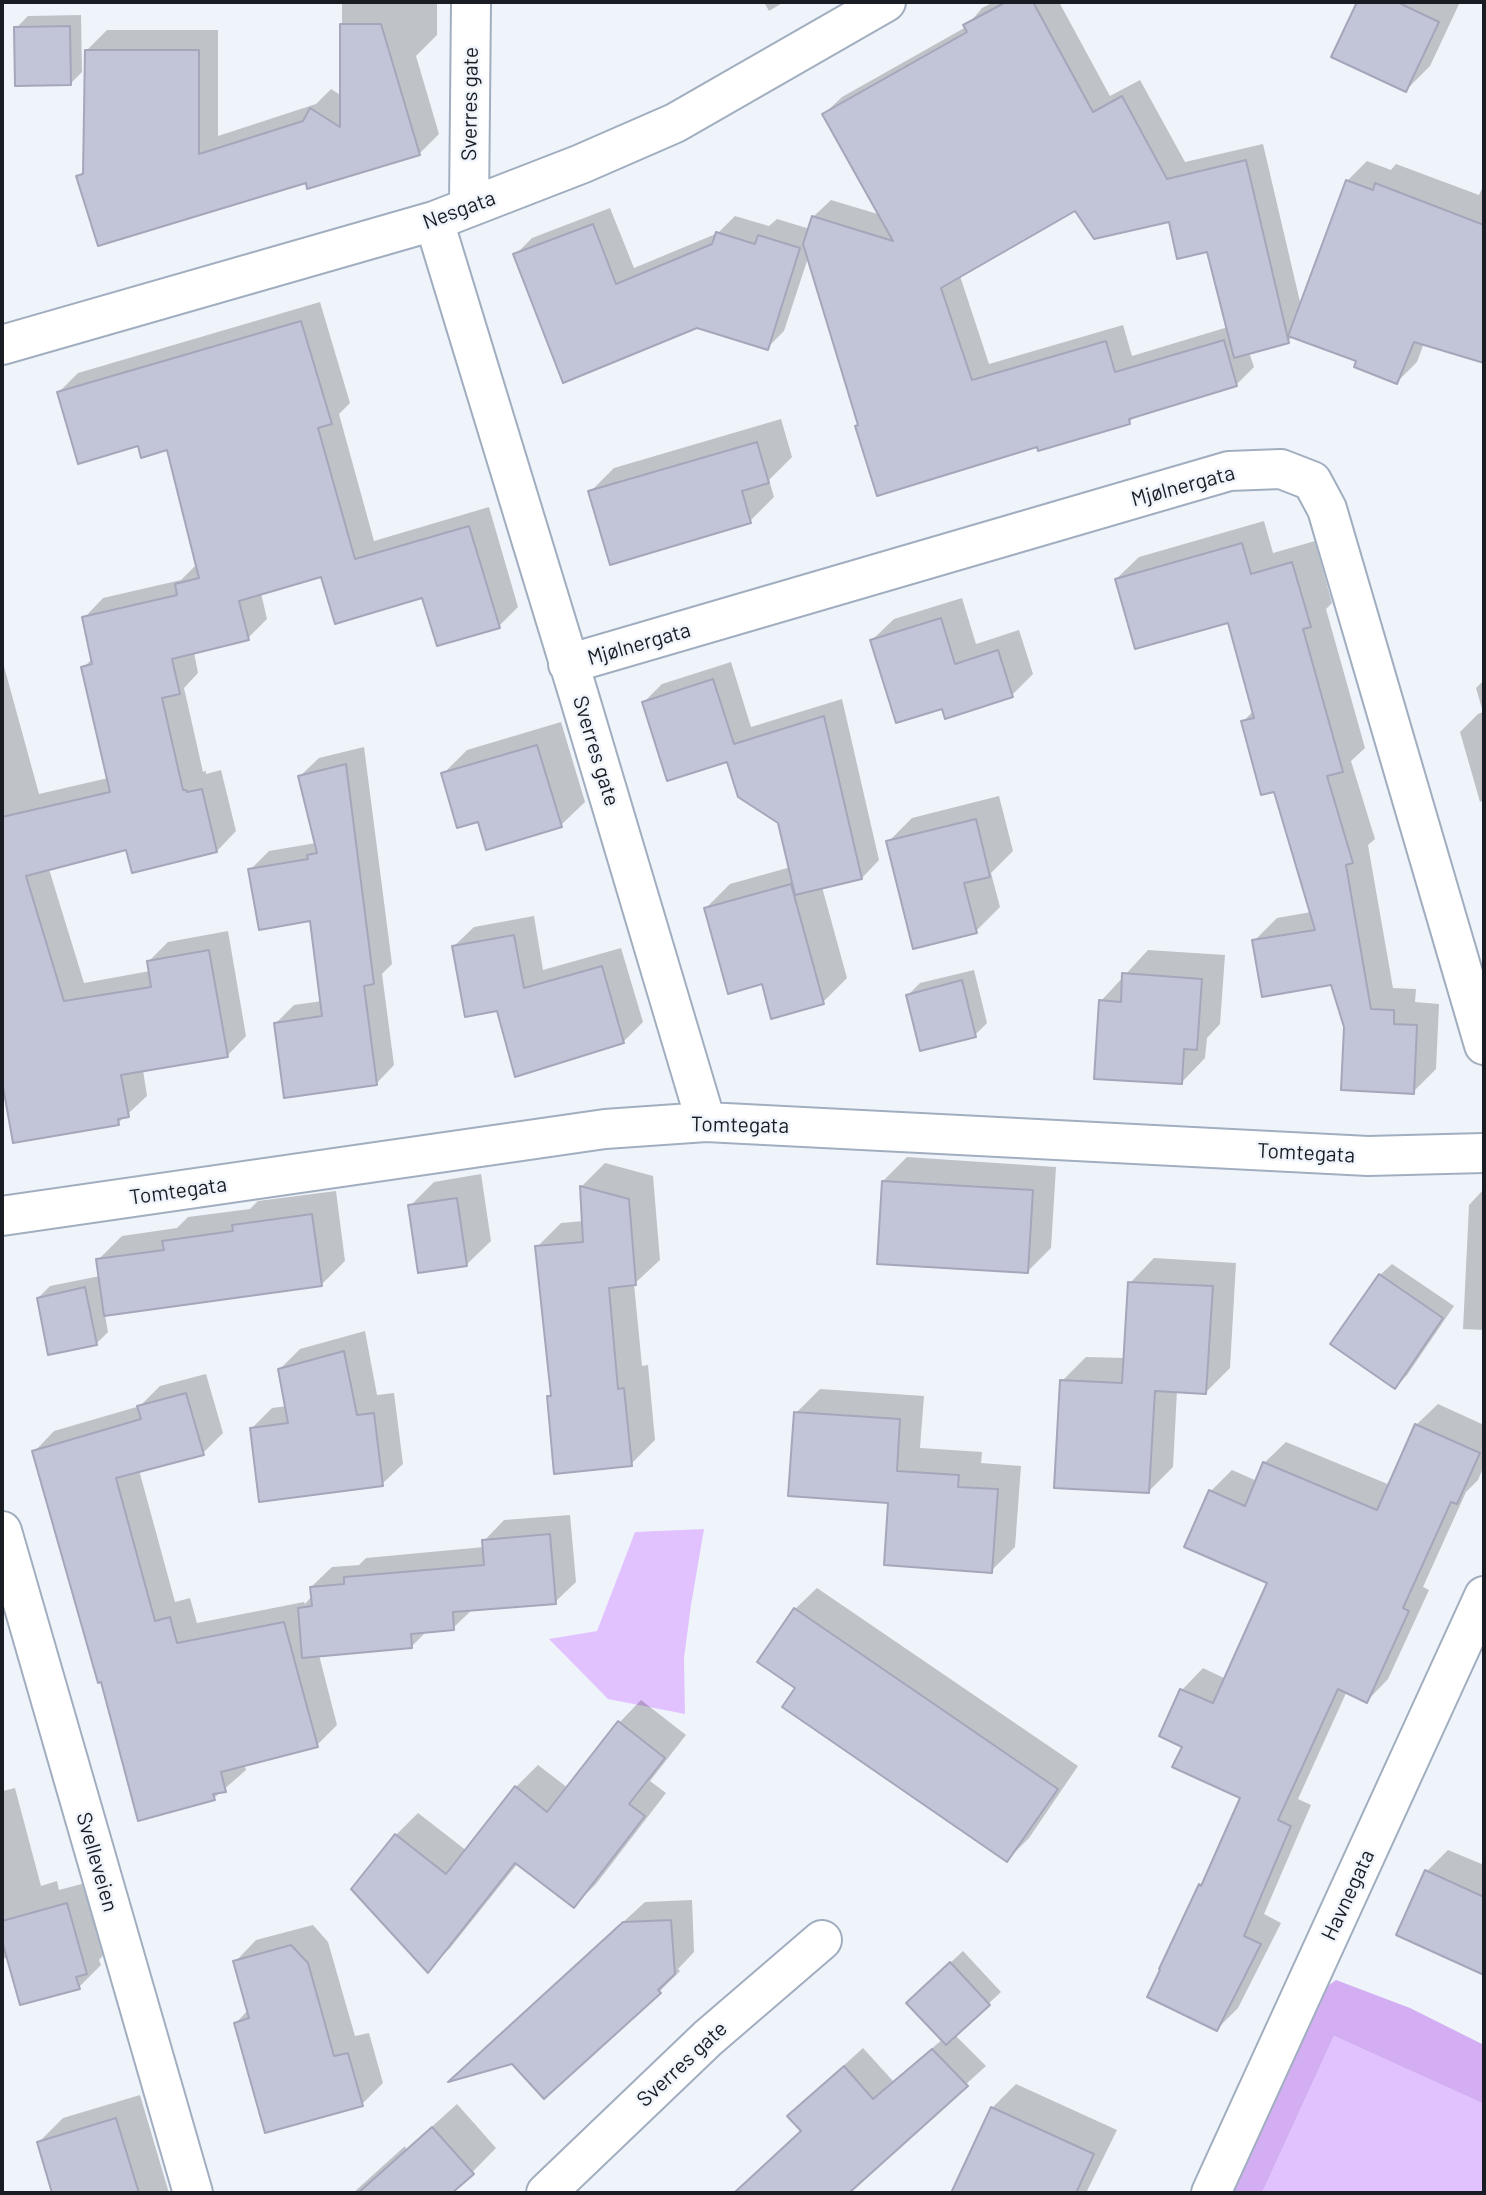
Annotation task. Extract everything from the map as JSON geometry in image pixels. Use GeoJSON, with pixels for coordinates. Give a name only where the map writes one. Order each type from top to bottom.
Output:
{"type":"FeatureCollection","features":[{"type":"Feature","properties":{"kind":"street","name":"Sverres gate"},"geometry":{"type":"LineString","coordinates":[[469,207],[471,2]]}},
{"type":"Feature","properties":{"kind":"street","name":"Nesgata"},"geometry":{"type":"LineString","coordinates":[[2,345],[433,221],[581,164],[675,124],[886,2]]}},
{"type":"Feature","properties":{"kind":"street","name":"Sverres gate"},"geometry":{"type":"LineString","coordinates":[[433,221],[706,1122]]}},
{"type":"Feature","properties":{"kind":"street","name":"Mjølnergata"},"geometry":{"type":"LineString","coordinates":[[568,664],[1229,471],[1281,469],[1312,481],[1327,509],[1484,1045]]}},
{"type":"Feature","properties":{"kind":"street","name":"Tomtegata"},"geometry":{"type":"LineString","coordinates":[[2,1216],[605,1129],[706,1122],[1368,1156],[1484,1153]]}},
{"type":"Feature","properties":{"kind":"street","name":"Svelleveien"},"geometry":{"type":"LineString","coordinates":[[2,1531],[193,2193]]}},
{"type":"Feature","properties":{"kind":"street","name":"Havnegata"},"geometry":{"type":"LineString","coordinates":[[1212,2193],[1484,1596]]}},
{"type":"Feature","properties":{"kind":"street","name":"Sverres gate"},"geometry":{"type":"LineString","coordinates":[[546,2193],[708,2038],[822,1940]]}},
{"type":"Feature","properties":{"kind":"shaded area"},"geometry":{"type":"Polygon","coordinates":[[[704,1529],[684,1658],[685,1714],[608,1699],[549,1639],[597,1631],[635,1532],[704,1529]]]}},
{"type":"Feature","properties":{"kind":"shaded area"},"geometry":{"type":"Polygon","coordinates":[[[1336,1980],[1410,2008],[1484,2045],[1484,2104],[1334,2036],[1262,2193],[1207,2193],[1292,2012],[1336,1980]]]}},
{"type":"Feature","properties":{"kind":"shaded area"},"geometry":{"type":"Polygon","coordinates":[[[1334,2036],[1484,2104],[1484,2193],[1262,2193],[1334,2036]]]}},
{"type":"Feature","properties":{"kind":"building"},"geometry":{"type":"Polygon","coordinates":[[[1006,2],[1033,2],[1093,112],[1122,96],[1167,179],[1246,160],[1289,343],[1234,358],[1207,252],[1177,259],[1169,222],[1094,239],[1075,211],[941,288],[972,380],[1106,341],[1115,372],[1224,340],[1237,386],[1129,419],[1130,424],[1038,451],[1037,447],[877,496],[803,244],[812,216],[893,241],[822,114],[967,32],[963,25],[1006,2]]]}},
{"type":"Feature","properties":{"kind":"building"},"geometry":{"type":"Polygon","coordinates":[[[1357,2],[1397,2],[1439,22],[1406,92],[1331,57],[1357,2]]]}},
{"type":"Feature","properties":{"kind":"building"},"geometry":{"type":"Polygon","coordinates":[[[340,24],[381,24],[420,155],[307,189],[306,183],[98,246],[76,176],[83,174],[85,50],[199,50],[199,154],[303,121],[310,108],[340,127],[340,24]]]}},
{"type":"Feature","properties":{"kind":"building"},"geometry":{"type":"Polygon","coordinates":[[[70,26],[71,85],[15,86],[14,27],[70,26]]]}},
{"type":"Feature","properties":{"kind":"building"},"geometry":{"type":"Polygon","coordinates":[[[1346,180],[1373,190],[1375,183],[1484,225],[1484,363],[1414,342],[1397,384],[1354,367],[1356,361],[1288,336],[1346,180]]]}},
{"type":"Feature","properties":{"kind":"building"},"geometry":{"type":"Polygon","coordinates":[[[593,224],[616,284],[712,244],[716,232],[755,244],[758,235],[800,248],[768,350],[697,328],[563,383],[513,254],[593,224]]]}},
{"type":"Feature","properties":{"kind":"building"},"geometry":{"type":"Polygon","coordinates":[[[301,321],[332,424],[318,428],[355,559],[469,526],[500,628],[437,646],[422,598],[335,624],[321,577],[239,601],[249,640],[172,659],[180,694],[162,698],[183,790],[187,792],[202,789],[217,852],[132,873],[126,850],[26,876],[64,1001],[151,987],[147,961],[209,950],[228,1057],[121,1075],[129,1117],[118,1119],[119,1125],[13,1143],[2,1081],[2,817],[110,792],[81,667],[92,664],[82,617],[177,595],[175,584],[199,578],[167,450],[141,458],[138,446],[78,464],[57,392],[301,321]]]}},
{"type":"Feature","properties":{"kind":"building"},"geometry":{"type":"Polygon","coordinates":[[[757,442],[769,483],[742,491],[751,523],[610,565],[588,491],[757,442]]]}},
{"type":"Feature","properties":{"kind":"building"},"geometry":{"type":"Polygon","coordinates":[[[1242,543],[1251,574],[1292,562],[1311,627],[1303,629],[1343,772],[1327,776],[1353,863],[1346,865],[1371,1009],[1394,1010],[1394,1024],[1417,1025],[1414,1094],[1341,1090],[1344,1027],[1331,985],[1262,997],[1252,940],[1315,930],[1274,792],[1261,795],[1241,721],[1254,718],[1228,623],[1135,649],[1115,579],[1242,543]]]}},
{"type":"Feature","properties":{"kind":"building"},"geometry":{"type":"Polygon","coordinates":[[[941,618],[955,664],[998,650],[1013,697],[945,719],[942,709],[896,723],[870,640],[941,618]]]}},
{"type":"Feature","properties":{"kind":"building"},"geometry":{"type":"Polygon","coordinates":[[[713,679],[734,744],[824,716],[862,879],[795,895],[778,823],[738,797],[727,762],[667,781],[642,702],[713,679]]]}},
{"type":"Feature","properties":{"kind":"building"},"geometry":{"type":"Polygon","coordinates":[[[537,745],[562,827],[486,850],[478,822],[457,828],[441,773],[537,745]]]}},
{"type":"Feature","properties":{"kind":"building"},"geometry":{"type":"Polygon","coordinates":[[[346,764],[374,984],[364,986],[377,1085],[284,1098],[274,1023],[322,1016],[310,921],[259,930],[248,869],[308,859],[307,855],[317,853],[298,776],[346,764]]]}},
{"type":"Feature","properties":{"kind":"building"},"geometry":{"type":"Polygon","coordinates":[[[976,819],[990,877],[964,883],[977,933],[913,949],[886,841],[976,819]]]}},
{"type":"Feature","properties":{"kind":"building"},"geometry":{"type":"Polygon","coordinates":[[[791,884],[824,1004],[771,1019],[762,984],[728,994],[704,908],[791,884]]]}},
{"type":"Feature","properties":{"kind":"building"},"geometry":{"type":"Polygon","coordinates":[[[514,935],[524,988],[602,966],[624,1043],[515,1077],[497,1011],[465,1017],[452,946],[514,935]]]}},
{"type":"Feature","properties":{"kind":"building"},"geometry":{"type":"Polygon","coordinates":[[[1122,973],[1202,979],[1197,1050],[1184,1049],[1182,1084],[1094,1079],[1099,1000],[1121,1002],[1122,973]]]}},
{"type":"Feature","properties":{"kind":"building"},"geometry":{"type":"Polygon","coordinates":[[[962,980],[976,1037],[920,1051],[906,995],[962,980]]]}},
{"type":"Feature","properties":{"kind":"building"},"geometry":{"type":"Polygon","coordinates":[[[882,1181],[1033,1190],[1028,1273],[877,1264],[882,1181]]]}},
{"type":"Feature","properties":{"kind":"building"},"geometry":{"type":"Polygon","coordinates":[[[580,1186],[629,1199],[636,1285],[609,1288],[618,1389],[624,1388],[632,1466],[554,1474],[547,1396],[551,1396],[535,1246],[583,1242],[580,1186]]]}},
{"type":"Feature","properties":{"kind":"building"},"geometry":{"type":"Polygon","coordinates":[[[457,1198],[467,1266],[418,1273],[408,1205],[457,1198]]]}},
{"type":"Feature","properties":{"kind":"building"},"geometry":{"type":"Polygon","coordinates":[[[312,1214],[322,1286],[104,1316],[96,1259],[164,1250],[162,1241],[233,1231],[232,1225],[312,1214]]]}},
{"type":"Feature","properties":{"kind":"building"},"geometry":{"type":"Polygon","coordinates":[[[1379,1274],[1443,1318],[1395,1389],[1330,1344],[1379,1274]]]}},
{"type":"Feature","properties":{"kind":"building"},"geometry":{"type":"Polygon","coordinates":[[[1128,1282],[1213,1286],[1206,1394],[1155,1391],[1149,1493],[1054,1488],[1060,1380],[1122,1383],[1128,1282]]]}},
{"type":"Feature","properties":{"kind":"building"},"geometry":{"type":"Polygon","coordinates":[[[85,1287],[97,1345],[48,1355],[37,1298],[85,1287]]]}},
{"type":"Feature","properties":{"kind":"building"},"geometry":{"type":"Polygon","coordinates":[[[344,1351],[357,1415],[374,1413],[383,1486],[259,1502],[250,1428],[288,1423],[278,1369],[344,1351]]]}},
{"type":"Feature","properties":{"kind":"building"},"geometry":{"type":"Polygon","coordinates":[[[186,1393],[204,1455],[116,1478],[155,1621],[170,1617],[177,1643],[284,1622],[318,1747],[221,1772],[226,1792],[213,1794],[215,1800],[138,1821],[101,1682],[98,1683],[32,1451],[141,1419],[137,1406],[186,1393]]]}},
{"type":"Feature","properties":{"kind":"building"},"geometry":{"type":"Polygon","coordinates":[[[794,1412],[900,1419],[897,1471],[959,1475],[958,1487],[998,1489],[992,1573],[884,1565],[888,1503],[788,1496],[794,1412]]]}},
{"type":"Feature","properties":{"kind":"building"},"geometry":{"type":"Polygon","coordinates":[[[1415,1424],[1480,1453],[1457,1504],[1451,1502],[1403,1608],[1409,1611],[1367,1703],[1338,1689],[1278,1820],[1291,1826],[1244,1936],[1261,1944],[1217,2031],[1147,1997],[1240,1798],[1172,1767],[1182,1747],[1159,1736],[1180,1689],[1213,1703],[1267,1583],[1184,1547],[1209,1490],[1245,1506],[1263,1462],[1377,1510],[1415,1424]]]}},
{"type":"Feature","properties":{"kind":"building"},"geometry":{"type":"Polygon","coordinates":[[[550,1534],[556,1604],[453,1612],[454,1630],[411,1634],[412,1648],[302,1658],[298,1608],[312,1606],[310,1587],[344,1584],[344,1577],[484,1565],[482,1540],[550,1534]]]}},
{"type":"Feature","properties":{"kind":"building"},"geometry":{"type":"Polygon","coordinates":[[[794,1608],[1058,1789],[1007,1862],[782,1707],[795,1688],[757,1662],[794,1608]]]}},
{"type":"Feature","properties":{"kind":"building"},"geometry":{"type":"Polygon","coordinates":[[[618,1721],[665,1758],[629,1804],[645,1816],[574,1908],[515,1863],[428,1973],[351,1889],[395,1834],[446,1874],[515,1786],[547,1812],[618,1721]]]}},
{"type":"Feature","properties":{"kind":"building"},"geometry":{"type":"Polygon","coordinates":[[[1425,1870],[1484,1897],[1484,1975],[1396,1935],[1425,1870]]]}},
{"type":"Feature","properties":{"kind":"building"},"geometry":{"type":"Polygon","coordinates":[[[67,1903],[87,1974],[76,1977],[80,1989],[20,2005],[2,1941],[2,1921],[67,1903]]]}},
{"type":"Feature","properties":{"kind":"building"},"geometry":{"type":"Polygon","coordinates":[[[671,1920],[675,1974],[658,1990],[661,1993],[544,2099],[512,2064],[448,2082],[623,1922],[671,1920]]]}},
{"type":"Feature","properties":{"kind":"building"},"geometry":{"type":"Polygon","coordinates":[[[291,1945],[308,1963],[334,2056],[348,2053],[363,2106],[265,2133],[234,2023],[249,2018],[233,1961],[291,1945]]]}},
{"type":"Feature","properties":{"kind":"building"},"geometry":{"type":"Polygon","coordinates":[[[950,1962],[990,2005],[946,2045],[906,2003],[950,1962]]]}},
{"type":"Feature","properties":{"kind":"building"},"geometry":{"type":"Polygon","coordinates":[[[932,2049],[968,2086],[849,2193],[734,2193],[801,2131],[787,2116],[844,2066],[873,2099],[932,2049]]]}},
{"type":"Feature","properties":{"kind":"building"},"geometry":{"type":"Polygon","coordinates":[[[991,2107],[1094,2154],[1076,2193],[951,2193],[991,2107]]]}},
{"type":"Feature","properties":{"kind":"building"},"geometry":{"type":"Polygon","coordinates":[[[116,2118],[139,2193],[52,2193],[37,2142],[116,2118]]]}},
{"type":"Feature","properties":{"kind":"building"},"geometry":{"type":"Polygon","coordinates":[[[432,2127],[474,2174],[452,2193],[358,2193],[432,2127]]]}}]}
